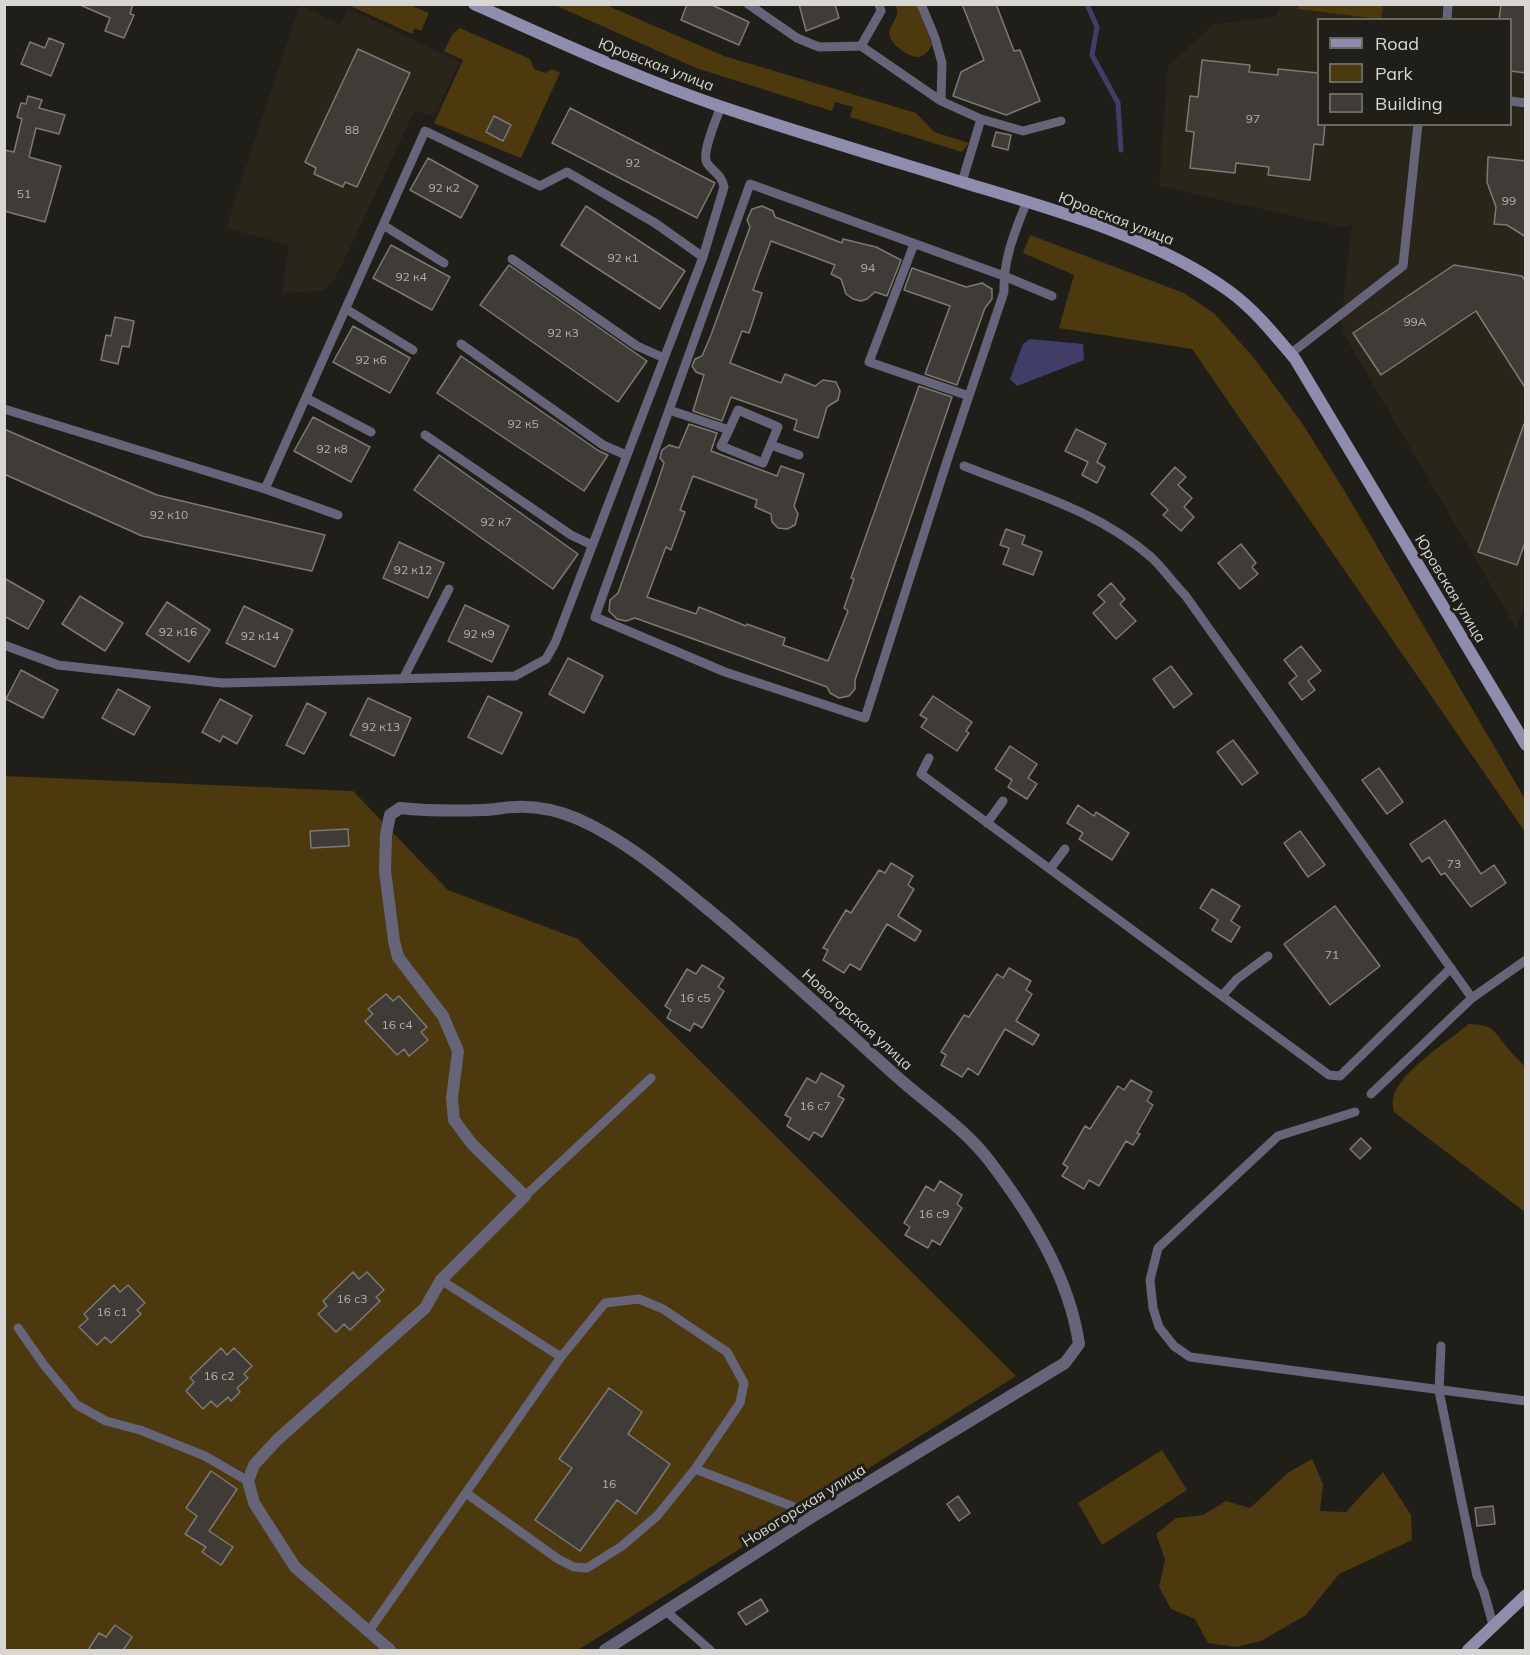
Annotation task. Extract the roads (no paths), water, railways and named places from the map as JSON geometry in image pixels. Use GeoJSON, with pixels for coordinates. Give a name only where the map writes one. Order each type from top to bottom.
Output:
{"type":"FeatureCollection","features":[{"type":"Feature","properties":{"kind":"street","name":"Юровская улица"},"geometry":{"type":"LineString","coordinates":[[474,4],[584,53],[722,106],[1027,201],[1129,237],[1209,278],[1247,305],[1276,334],[1290,354],[1526,745]]}},
{"type":"Feature","properties":{"kind":"street","name":"Новогорская улица"},"geometry":{"type":"LineString","coordinates":[[525,1196],[472,1144],[454,1120],[452,1098],[458,1051],[443,1016],[398,957],[389,909],[385,870],[386,835],[390,815],[400,807],[450,811],[516,807],[547,809],[577,819],[608,834],[664,873],[734,931],[954,1126],[989,1160],[1052,1257],[1076,1322],[1079,1344],[1065,1363],[815,1515],[605,1650]]}},
{"type":"Feature","properties":{"kind":"street"},"geometry":{"type":"LineString","coordinates":[[390,1650],[295,1567],[254,1503],[248,1481],[254,1465],[277,1440],[425,1308],[441,1280],[525,1196]]}},
{"type":"Feature","properties":{"kind":"street"},"geometry":{"type":"LineString","coordinates":[[1468,1650],[1526,1595]]}},
{"type":"Feature","properties":{"kind":"lane"},"geometry":{"type":"LineString","coordinates":[[748,4],[797,38],[819,47],[861,46],[941,101],[981,119],[1023,131],[1061,121]]}},
{"type":"Feature","properties":{"kind":"lane"},"geometry":{"type":"LineString","coordinates":[[764,4],[766,16]]}},
{"type":"Feature","properties":{"kind":"lane"},"geometry":{"type":"LineString","coordinates":[[861,46],[881,11],[879,4]]}},
{"type":"Feature","properties":{"kind":"lane"},"geometry":{"type":"LineString","coordinates":[[921,4],[942,63],[941,101]]}},
{"type":"Feature","properties":{"kind":"lane"},"geometry":{"type":"LineString","coordinates":[[4,645],[58,665],[222,683],[515,676],[546,659],[555,643],[703,257],[724,187],[720,177],[707,163],[705,152],[722,106]]}},
{"type":"Feature","properties":{"kind":"lane"},"geometry":{"type":"LineString","coordinates":[[962,182],[981,119]]}},
{"type":"Feature","properties":{"kind":"lane"},"geometry":{"type":"LineString","coordinates":[[1290,354],[1403,266],[1418,126]]}},
{"type":"Feature","properties":{"kind":"lane"},"geometry":{"type":"LineString","coordinates":[[265,489],[425,131],[540,186],[567,172],[655,223],[703,257]]}},
{"type":"Feature","properties":{"kind":"lane"},"geometry":{"type":"LineString","coordinates":[[1027,201],[1008,252],[1004,276],[1004,291],[865,718],[726,672],[595,617],[750,184],[1004,276],[1052,296]]}},
{"type":"Feature","properties":{"kind":"lane"},"geometry":{"type":"LineString","coordinates":[[383,225],[444,262]]}},
{"type":"Feature","properties":{"kind":"lane"},"geometry":{"type":"LineString","coordinates":[[914,244],[869,362],[969,396]]}},
{"type":"Feature","properties":{"kind":"lane"},"geometry":{"type":"LineString","coordinates":[[512,259],[637,346],[664,358]]}},
{"type":"Feature","properties":{"kind":"lane"},"geometry":{"type":"LineString","coordinates":[[346,309],[413,350]]}},
{"type":"Feature","properties":{"kind":"lane"},"geometry":{"type":"LineString","coordinates":[[461,344],[603,445],[626,455]]}},
{"type":"Feature","properties":{"kind":"lane"},"geometry":{"type":"LineString","coordinates":[[306,398],[371,432]]}},
{"type":"Feature","properties":{"kind":"lane"},"geometry":{"type":"LineString","coordinates":[[4,409],[265,489],[338,515]]}},
{"type":"Feature","properties":{"kind":"lane"},"geometry":{"type":"LineString","coordinates":[[669,410],[729,430]]}},
{"type":"Feature","properties":{"kind":"lane"},"geometry":{"type":"LineString","coordinates":[[738,410],[778,427],[763,463],[721,446],[729,430],[738,410]]}},
{"type":"Feature","properties":{"kind":"lane"},"geometry":{"type":"LineString","coordinates":[[425,435],[571,535],[592,545]]}},
{"type":"Feature","properties":{"kind":"lane"},"geometry":{"type":"LineString","coordinates":[[771,445],[799,455]]}},
{"type":"Feature","properties":{"kind":"lane"},"geometry":{"type":"LineString","coordinates":[[964,466],[1074,508],[1104,523],[1150,557],[1185,595],[1472,998]]}},
{"type":"Feature","properties":{"kind":"lane"},"geometry":{"type":"LineString","coordinates":[[403,679],[448,590]]}},
{"type":"Feature","properties":{"kind":"lane"},"geometry":{"type":"LineString","coordinates":[[929,758],[921,774],[1329,1075],[1340,1076],[1451,968]]}},
{"type":"Feature","properties":{"kind":"lane"},"geometry":{"type":"LineString","coordinates":[[987,823],[1003,801]]}},
{"type":"Feature","properties":{"kind":"lane"},"geometry":{"type":"LineString","coordinates":[[1050,869],[1065,849]]}},
{"type":"Feature","properties":{"kind":"lane"},"geometry":{"type":"LineString","coordinates":[[1222,996],[1237,979],[1268,956]]}},
{"type":"Feature","properties":{"kind":"lane"},"geometry":{"type":"LineString","coordinates":[[1371,1094],[1472,998],[1526,960]]}},
{"type":"Feature","properties":{"kind":"lane"},"geometry":{"type":"LineString","coordinates":[[525,1196],[651,1078]]}},
{"type":"Feature","properties":{"kind":"lane"},"geometry":{"type":"LineString","coordinates":[[1355,1112],[1278,1136],[1158,1248],[1150,1280],[1153,1308],[1159,1327],[1174,1346],[1190,1357],[1526,1401]]}},
{"type":"Feature","properties":{"kind":"lane"},"geometry":{"type":"LineString","coordinates":[[441,1280],[561,1357]]}},
{"type":"Feature","properties":{"kind":"lane"},"geometry":{"type":"LineString","coordinates":[[369,1631],[561,1357],[605,1303],[639,1299],[663,1309],[727,1352],[744,1383],[740,1402],[695,1469],[657,1516],[622,1546],[587,1568],[574,1567],[558,1559],[466,1493]]}},
{"type":"Feature","properties":{"kind":"lane"},"geometry":{"type":"LineString","coordinates":[[18,1328],[44,1365],[77,1405],[106,1421],[140,1430],[205,1456],[248,1481]]}},
{"type":"Feature","properties":{"kind":"lane"},"geometry":{"type":"LineString","coordinates":[[1441,1346],[1438,1391],[1477,1576],[1493,1625]]}},
{"type":"Feature","properties":{"kind":"lane"},"geometry":{"type":"LineString","coordinates":[[695,1469],[815,1515]]}},
{"type":"Feature","properties":{"kind":"lane"},"geometry":{"type":"LineString","coordinates":[[666,1611],[710,1650]]}},
{"type":"Feature","properties":{"kind":"waterway"},"geometry":{"type":"LineString","coordinates":[[1087,4],[1097,27],[1092,55],[1118,103],[1121,150]]}}]}
